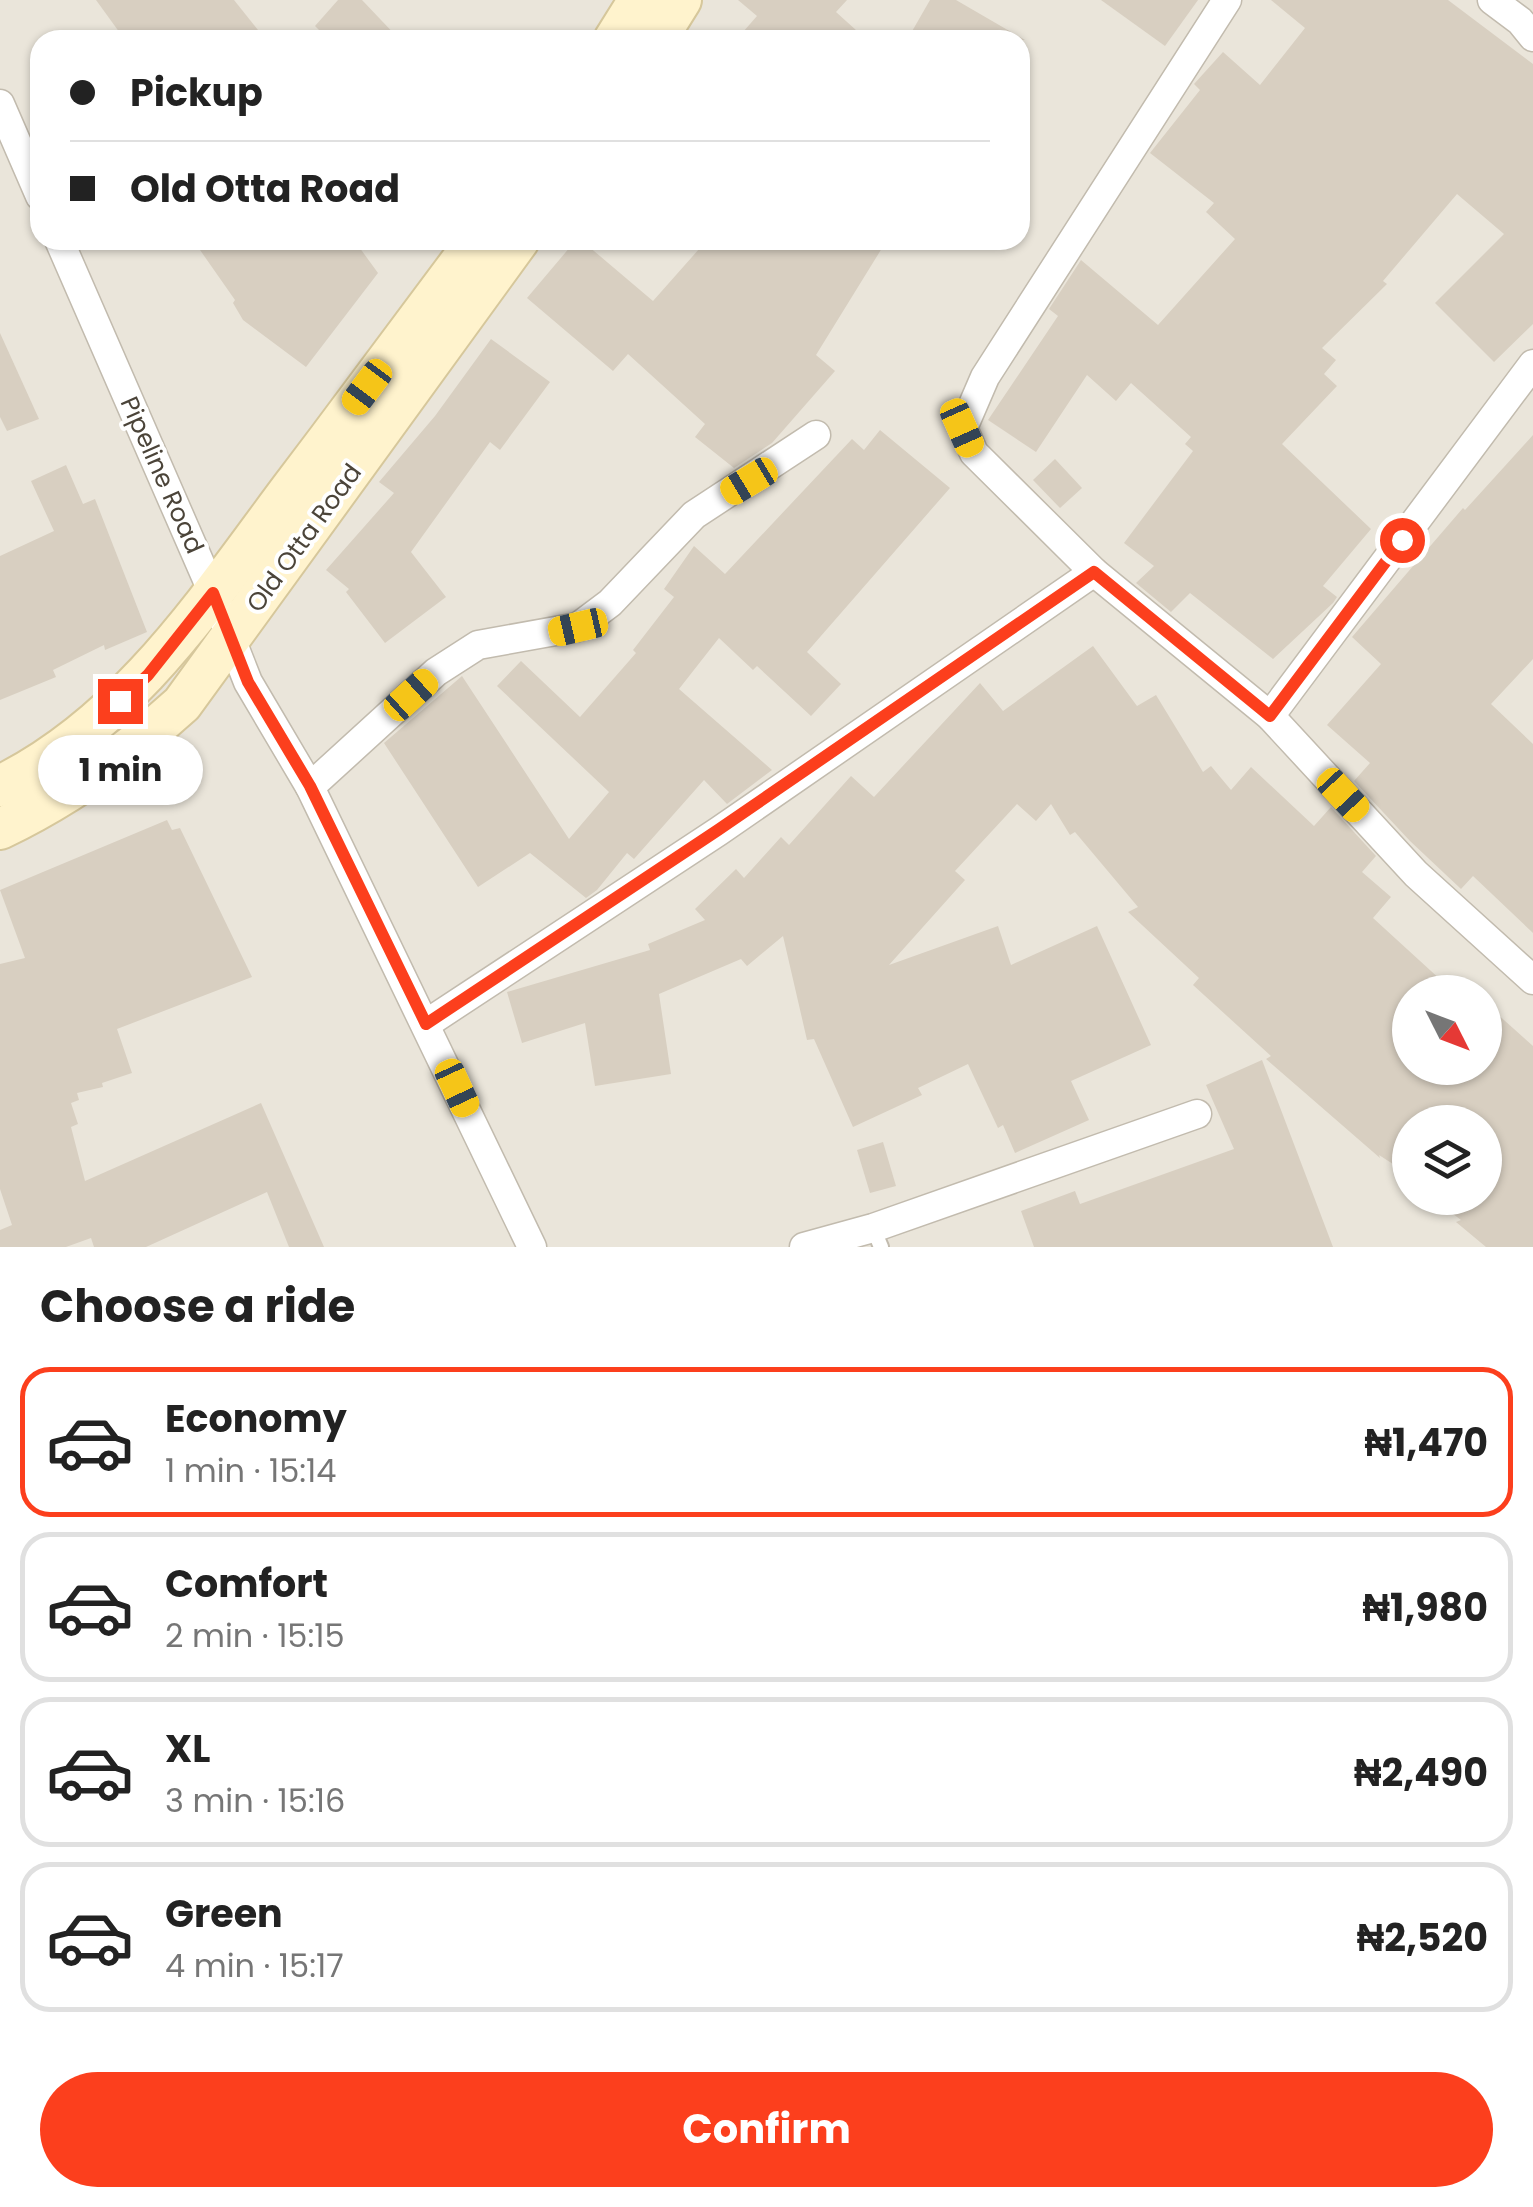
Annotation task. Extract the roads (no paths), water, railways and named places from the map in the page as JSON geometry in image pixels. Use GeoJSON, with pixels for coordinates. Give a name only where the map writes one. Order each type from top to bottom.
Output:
{"type":"FeatureCollection","features":[{"type":"Feature","properties":{"kind":"main road"},"geometry":{"type":"LineString","coordinates":[[620,30],[638,0]]}},
{"type":"Feature","properties":{"kind":"main road"},"geometry":{"type":"LineString","coordinates":[[662,30],[681,0]]}},
{"type":"Feature","properties":{"kind":"main road","name":"Old Otta Road"},"geometry":{"type":"LineString","coordinates":[[0,786],[91,727],[148,675],[470,250]]}},
{"type":"Feature","properties":{"kind":"main road","name":"Old Otta Road"},"geometry":{"type":"LineString","coordinates":[[0,829],[49,806],[136,746],[182,704],[512,250]]}},
{"type":"Feature","properties":{"kind":"street"},"geometry":{"type":"LineString","coordinates":[[1227,0],[984,377],[962,428],[974,453],[1094,572],[1270,716],[1416,874],[1533,980]]}},
{"type":"Feature","properties":{"kind":"street"},"geometry":{"type":"LineString","coordinates":[[1492,0],[1520,20],[1533,36]]}},
{"type":"Feature","properties":{"kind":"street"},"geometry":{"type":"LineString","coordinates":[[0,104],[30,173]]}},
{"type":"Feature","properties":{"kind":"street","name":"Pipeline Road"},"geometry":{"type":"LineString","coordinates":[[63,250],[248,682],[310,786],[532,1247]]}},
{"type":"Feature","properties":{"kind":"street"},"geometry":{"type":"LineString","coordinates":[[1270,716],[1533,364]]}},
{"type":"Feature","properties":{"kind":"street"},"geometry":{"type":"LineString","coordinates":[[310,786],[436,672],[478,646],[578,627],[610,603],[694,515],[816,436]]}},
{"type":"Feature","properties":{"kind":"street"},"geometry":{"type":"LineString","coordinates":[[426,1024],[734,820],[1094,572]]}},
{"type":"Feature","properties":{"kind":"street"},"geometry":{"type":"LineString","coordinates":[[804,1247],[877,1238],[1197,1114]]}}]}
